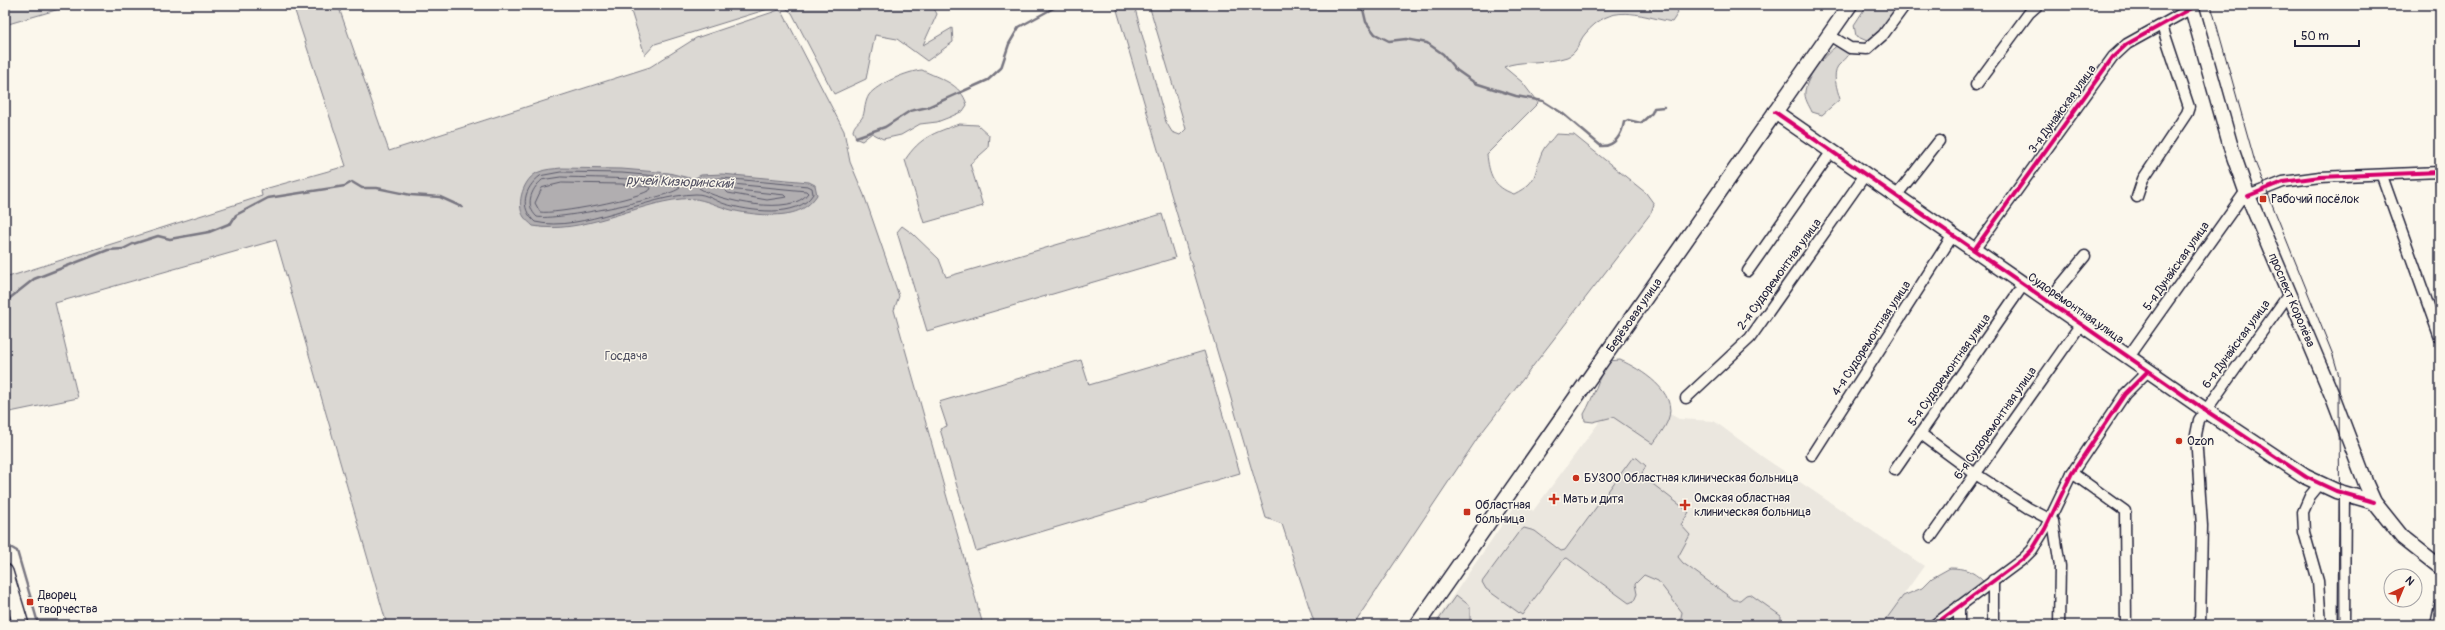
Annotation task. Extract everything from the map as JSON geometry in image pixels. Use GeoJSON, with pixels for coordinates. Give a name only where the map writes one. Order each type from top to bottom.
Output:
{"type":"FeatureCollection","features":[{"type":"Feature","properties":{"kind":"main road","name":"Берёзовая улица"},"geometry":{"type":"LineString","coordinates":[[1417,625],[1850,5]]}},
{"type":"Feature","properties":{"kind":"main road","name":"проспект Королёва"},"geometry":{"type":"LineString","coordinates":[[2191,6],[2247,193],[2374,502],[2402,537],[2440,567]]}},
{"type":"Feature","properties":{"kind":"main road","name":"Судоремонтная улица"},"geometry":{"type":"LineString","coordinates":[[1775,112],[2148,371],[2319,485],[2374,502]]}},
{"type":"Feature","properties":{"kind":"main road"},"geometry":{"type":"LineString","coordinates":[[5,572],[21,625]]}},
{"type":"Feature","properties":{"kind":"main road"},"geometry":{"type":"LineString","coordinates":[[5,608],[10,625]]}},
{"type":"Feature","properties":{"kind":"street"},"geometry":{"type":"LineString","coordinates":[[1829,35],[1850,48],[1867,49],[1883,35],[1905,5]]}},
{"type":"Feature","properties":{"kind":"street"},"geometry":{"type":"LineString","coordinates":[[1976,85],[2029,13],[2038,5]]}},
{"type":"Feature","properties":{"kind":"street","name":"3-я Дунайская улица"},"geometry":{"type":"LineString","coordinates":[[1974,250],[2113,57],[2127,44],[2162,26],[2191,6]]}},
{"type":"Feature","properties":{"kind":"street"},"geometry":{"type":"LineString","coordinates":[[2137,196],[2142,179],[2188,113],[2189,107],[2162,26]]}},
{"type":"Feature","properties":{"kind":"street"},"geometry":{"type":"LineString","coordinates":[[1896,196],[1939,141]]}},
{"type":"Feature","properties":{"kind":"street"},"geometry":{"type":"LineString","coordinates":[[1748,271],[1832,151]]}},
{"type":"Feature","properties":{"kind":"street"},"geometry":{"type":"LineString","coordinates":[[2247,193],[2283,182],[2320,177],[2382,176],[2440,172]]}},
{"type":"Feature","properties":{"kind":"street","name":"2-я Судоремонтная улица"},"geometry":{"type":"LineString","coordinates":[[1686,398],[1750,338],[1865,175]]}},
{"type":"Feature","properties":{"kind":"street"},"geometry":{"type":"LineString","coordinates":[[2382,176],[2440,338]]}},
{"type":"Feature","properties":{"kind":"street","name":"5-я Дунайская улица"},"geometry":{"type":"LineString","coordinates":[[2128,357],[2247,193]]}},
{"type":"Feature","properties":{"kind":"street","name":"4-я Судоремонтная улица"},"geometry":{"type":"LineString","coordinates":[[1812,455],[1953,235]]}},
{"type":"Feature","properties":{"kind":"street"},"geometry":{"type":"LineString","coordinates":[[2048,301],[2084,256]]}},
{"type":"Feature","properties":{"kind":"street","name":"5-я Судоремонтная улица"},"geometry":{"type":"LineString","coordinates":[[1895,470],[2024,284]]}},
{"type":"Feature","properties":{"kind":"street","name":"6-я Дунайская улица"},"geometry":{"type":"LineString","coordinates":[[2200,625],[2202,526],[2196,435],[2205,410],[2289,294]]}},
{"type":"Feature","properties":{"kind":"street","name":"6-я Судоремонтная улица"},"geometry":{"type":"LineString","coordinates":[[1931,537],[1974,473],[2081,324]]}},
{"type":"Feature","properties":{"kind":"street"},"geometry":{"type":"LineString","coordinates":[[1934,625],[2032,550],[2050,518],[2072,473],[2125,394],[2148,371]]}},
{"type":"Feature","properties":{"kind":"street"},"geometry":{"type":"LineString","coordinates":[[1921,434],[1974,473],[2028,508],[2050,518],[2056,526],[2060,566],[2060,625]]}},
{"type":"Feature","properties":{"kind":"street"},"geometry":{"type":"LineString","coordinates":[[2072,473],[2125,511],[2126,625]]}},
{"type":"Feature","properties":{"kind":"street"},"geometry":{"type":"LineString","coordinates":[[2319,485],[2310,496],[2303,512],[2304,532],[2318,581],[2321,625]]}},
{"type":"Feature","properties":{"kind":"street"},"geometry":{"type":"LineString","coordinates":[[2344,625],[2345,494]]}},
{"type":"Feature","properties":{"kind":"street"},"geometry":{"type":"LineString","coordinates":[[1993,580],[1993,625]]}},
{"type":"Feature","properties":{"kind":"street"},"geometry":{"type":"LineString","coordinates":[[1959,606],[1959,625]]}},
{"type":"Feature","properties":{"kind":"street"},"geometry":{"type":"LineString","coordinates":[[2436,625],[2440,606]]}},
{"type":"Feature","properties":{"kind":"shaded area","name":"Омская областная клиническая больница"},"geometry":{"type":"Polygon","coordinates":[[[1630,381],[1661,409],[1679,419],[1714,421],[1763,457],[1924,566],[1882,625],[1433,625],[1519,500],[1533,511],[1630,381]]]}},
{"type":"Feature","properties":{"kind":"green space"},"geometry":{"type":"Polygon","coordinates":[[[5,5],[73,5],[5,25],[5,5]]]}},
{"type":"Feature","properties":{"kind":"green space","name":"Госдача"},"geometry":{"type":"Polygon","coordinates":[[[293,5],[338,5],[389,151],[650,67],[696,38],[779,10],[783,13],[844,131],[850,162],[864,195],[899,296],[894,310],[983,625],[387,625],[276,240],[55,303],[78,398],[5,413],[5,278],[262,196],[261,190],[346,166],[293,5]]]}},
{"type":"Feature","properties":{"kind":"green space"},"geometry":{"type":"Polygon","coordinates":[[[629,5],[781,5],[655,44],[645,55],[629,5]]]}},
{"type":"Feature","properties":{"kind":"green space"},"geometry":{"type":"Polygon","coordinates":[[[782,5],[932,5],[937,14],[923,45],[952,28],[953,42],[927,61],[897,39],[875,35],[866,79],[834,94],[792,13],[782,5]]]}},
{"type":"Feature","properties":{"kind":"green space"},"geometry":{"type":"Polygon","coordinates":[[[1118,5],[1134,5],[1166,122],[1172,132],[1180,135],[1186,129],[1149,5],[1676,5],[1678,13],[1672,22],[1636,14],[1615,14],[1595,24],[1585,34],[1574,52],[1567,57],[1551,61],[1517,63],[1504,67],[1522,82],[1538,103],[1487,154],[1489,168],[1493,179],[1501,188],[1514,194],[1528,185],[1532,181],[1543,149],[1556,134],[1574,135],[1646,193],[1654,204],[1651,213],[1479,436],[1353,625],[1315,625],[1282,524],[1266,518],[1117,10],[1118,5]]]}},
{"type":"Feature","properties":{"kind":"green space"},"geometry":{"type":"Polygon","coordinates":[[[1867,5],[1905,5],[1878,34],[1867,41],[1856,36],[1854,25],[1867,5]]]}},
{"type":"Feature","properties":{"kind":"green space"},"geometry":{"type":"Polygon","coordinates":[[[1838,45],[1843,46],[1849,54],[1838,66],[1835,73],[1840,99],[1822,115],[1812,112],[1805,97],[1807,85],[1813,71],[1838,45]]]}},
{"type":"Feature","properties":{"kind":"green space"},"geometry":{"type":"Polygon","coordinates":[[[922,70],[943,79],[960,92],[967,105],[963,111],[937,122],[920,124],[901,135],[883,139],[872,133],[862,141],[857,139],[853,131],[863,116],[869,95],[893,79],[922,70]]]}},
{"type":"Feature","properties":{"kind":"green space"},"geometry":{"type":"Polygon","coordinates":[[[959,124],[978,125],[989,135],[988,148],[970,164],[983,206],[924,223],[905,160],[916,146],[928,137],[959,124]]]}},
{"type":"Feature","properties":{"kind":"green space"},"geometry":{"type":"Polygon","coordinates":[[[1162,214],[1175,258],[927,331],[897,232],[902,226],[913,234],[939,259],[946,277],[1162,214]]]}},
{"type":"Feature","properties":{"kind":"green space"},"geometry":{"type":"Polygon","coordinates":[[[1204,351],[1240,473],[976,551],[940,429],[947,426],[939,402],[1081,360],[1089,385],[1204,351]]]}},
{"type":"Feature","properties":{"kind":"green space"},"geometry":{"type":"Polygon","coordinates":[[[1620,360],[1637,369],[1656,383],[1668,400],[1670,410],[1668,420],[1653,444],[1613,417],[1593,422],[1585,421],[1584,414],[1608,361],[1620,360]]]}},
{"type":"Feature","properties":{"kind":"green space"},"geometry":{"type":"Polygon","coordinates":[[[1633,457],[1637,458],[1646,466],[1641,475],[1689,512],[1681,525],[1690,535],[1678,557],[1683,563],[1734,600],[1740,600],[1746,595],[1750,594],[1781,616],[1781,625],[1680,625],[1682,612],[1658,581],[1644,575],[1635,584],[1637,594],[1634,601],[1629,603],[1567,558],[1564,559],[1522,615],[1486,589],[1482,582],[1518,533],[1524,528],[1535,531],[1561,551],[1565,550],[1633,457]]]}},
{"type":"Feature","properties":{"kind":"green space"},"geometry":{"type":"Polygon","coordinates":[[[1950,568],[1968,571],[1983,581],[1929,625],[1882,625],[1903,596],[1922,588],[1932,578],[1950,568]]]}},
{"type":"Feature","properties":{"kind":"green space"},"geometry":{"type":"Polygon","coordinates":[[[1456,595],[1470,606],[1470,625],[1435,625],[1456,595]]]}},
{"type":"Feature","properties":{"kind":"water"},"geometry":{"type":"Polygon","coordinates":[[[561,168],[622,169],[669,173],[693,179],[701,175],[722,174],[809,182],[815,185],[817,195],[807,206],[795,212],[782,214],[767,215],[744,212],[727,209],[702,200],[681,199],[663,202],[589,223],[552,228],[533,226],[521,212],[521,198],[525,185],[529,179],[539,172],[561,168]]]}},
{"type":"Feature","properties":{"kind":"waterway","name":"ручей Кизюринский"},"geometry":{"type":"LineString","coordinates":[[856,137],[885,127],[910,111],[928,107],[988,80],[1001,68],[1009,44],[1019,27],[1059,5]]}},
{"type":"Feature","properties":{"kind":"waterway","name":"ручей Кизюринский"},"geometry":{"type":"LineString","coordinates":[[1362,5],[1366,22],[1375,34],[1389,41],[1406,39],[1427,43],[1443,54],[1455,69],[1475,83],[1516,96],[1543,101],[1562,113],[1601,146],[1606,146],[1617,139],[1622,131],[1624,122],[1628,120],[1641,123],[1652,113],[1654,108],[1664,107]]}},
{"type":"Feature","properties":{"kind":"waterway","name":"ручей Кизюринский"},"geometry":{"type":"LineString","coordinates":[[5,302],[34,279],[108,250],[123,249],[133,244],[158,236],[170,239],[209,232],[231,223],[236,215],[268,198],[345,186],[352,182],[362,188],[377,188],[411,195],[440,197],[462,207]]}},
{"type":"Feature","properties":{"kind":"waterway"},"geometry":{"type":"LineString","coordinates":[[5,544],[17,551],[38,623]]}},
{"type":"Feature","properties":{"kind":"tram line"},"geometry":{"type":"LineString","coordinates":[[2211,5],[2255,162],[2333,355],[2339,376],[2340,625]]}},
{"type":"Feature","properties":{"kind":"cycle path"},"geometry":{"type":"LineString","coordinates":[[1974,250],[2113,57],[2127,44],[2192,8]]}},
{"type":"Feature","properties":{"kind":"cycle path"},"geometry":{"type":"LineString","coordinates":[[1775,112],[2205,410],[2306,477],[2336,491],[2374,502]]}},
{"type":"Feature","properties":{"kind":"cycle path"},"geometry":{"type":"LineString","coordinates":[[2248,196],[2283,182],[2320,177],[2440,172]]}},
{"type":"Feature","properties":{"kind":"cycle path"},"geometry":{"type":"LineString","coordinates":[[1934,625],[2023,559],[2032,550],[2045,529],[2072,473],[2125,394],[2148,371]]}},
{"type":"Feature","properties":{"kind":"place","name":"Рабочий посёлок"},"geometry":{"type":"Point","coordinates":[2263,199]}},
{"type":"Feature","properties":{"kind":"place","name":"Ozon"},"geometry":{"type":"Point","coordinates":[2179,441]}},
{"type":"Feature","properties":{"kind":"place","name":"БУЗОО Областная клиническая больница"},"geometry":{"type":"Point","coordinates":[1576,478]}},
{"type":"Feature","properties":{"kind":"place","name":"Мать и дитя"},"geometry":{"type":"Point","coordinates":[1554,499]}},
{"type":"Feature","properties":{"kind":"place","name":"Омская областная клиническая больница"},"geometry":{"type":"Point","coordinates":[1685,505]}},
{"type":"Feature","properties":{"kind":"place","name":"Областная больница"},"geometry":{"type":"Point","coordinates":[1467,512]}},
{"type":"Feature","properties":{"kind":"place","name":"Дворец творчества"},"geometry":{"type":"Point","coordinates":[30,602]}}]}
